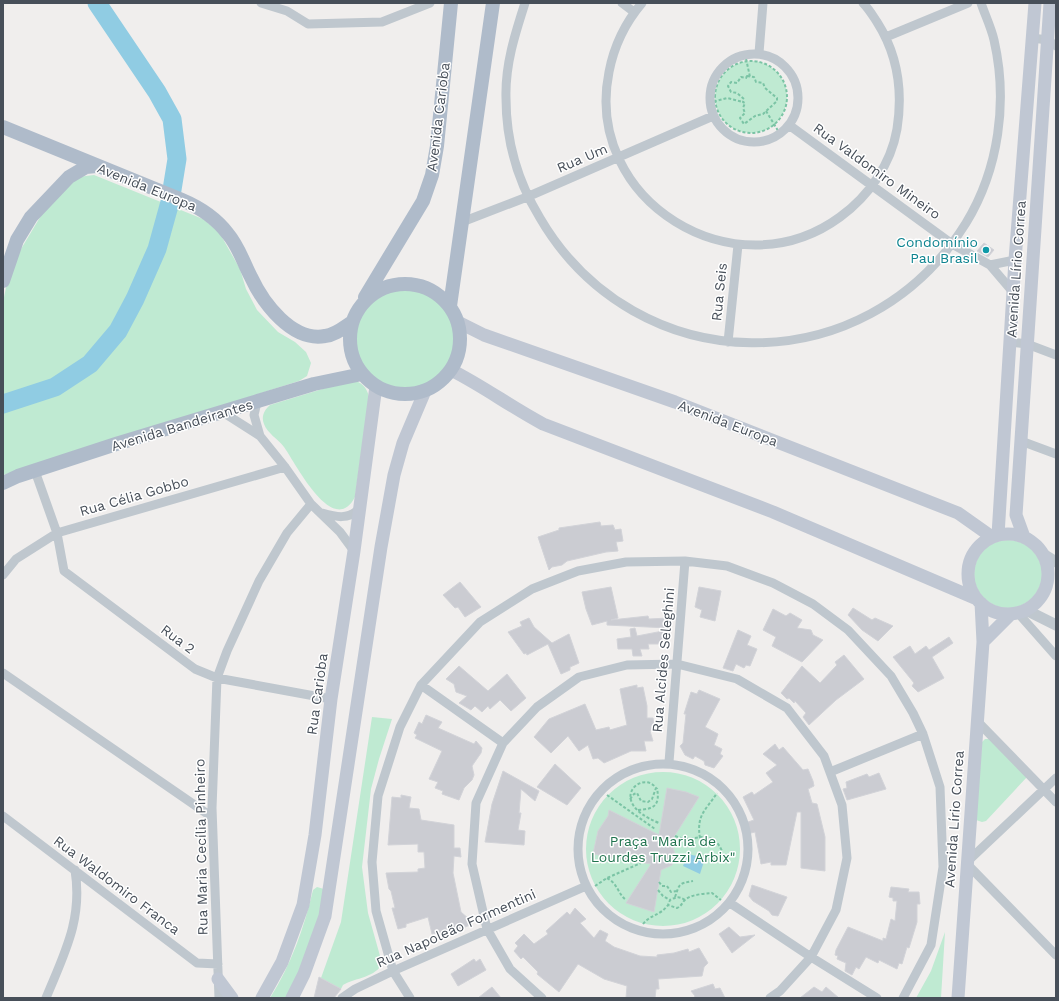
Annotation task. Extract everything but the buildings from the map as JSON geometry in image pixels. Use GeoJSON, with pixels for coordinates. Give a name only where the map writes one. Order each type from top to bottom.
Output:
{"type":"FeatureCollection","features":[{"type":"Feature","properties":{"kind":"main road","name":"Avenida Carioba"},"geometry":{"type":"LineString","coordinates":[[358,308],[423,201],[432,175],[437,146],[451,3]]}},
{"type":"Feature","properties":{"kind":"main road"},"geometry":{"type":"LineString","coordinates":[[450,306],[493,3]]}},
{"type":"Feature","properties":{"kind":"main road","name":"Avenida Lírio Correa"},"geometry":{"type":"LineString","coordinates":[[995,536],[1011,342],[1015,260],[1032,38],[1036,3]]}},
{"type":"Feature","properties":{"kind":"main road","name":"Avenida Lírio Correa"},"geometry":{"type":"LineString","coordinates":[[1024,537],[1016,515],[1027,344],[1052,43],[1050,3]]}},
{"type":"Feature","properties":{"kind":"main road","name":"Avenida Europa"},"geometry":{"type":"LineString","coordinates":[[3,127],[182,200],[209,214],[219,223],[235,244],[259,293],[269,306],[294,329],[310,335],[325,336],[336,333],[352,322]]}},
{"type":"Feature","properties":{"kind":"main road"},"geometry":{"type":"LineString","coordinates":[[3,281],[17,240],[35,212],[69,177],[86,167],[96,166]]}},
{"type":"Feature","properties":{"kind":"main road"},"geometry":{"type":"LineString","coordinates":[[404,283],[421,286],[437,294],[450,306],[458,322],[460,344],[458,355],[451,370],[439,382],[425,391],[408,394],[392,392],[376,386],[362,374],[355,363],[350,350],[349,336],[352,322],[358,308],[370,295],[386,287],[404,283]]}},
{"type":"Feature","properties":{"kind":"main road","name":"Avenida Europa"},"geometry":{"type":"LineString","coordinates":[[458,322],[484,335],[675,402],[958,513],[995,536]]}},
{"type":"Feature","properties":{"kind":"main road"},"geometry":{"type":"LineString","coordinates":[[451,370],[482,386],[513,408],[543,424],[773,512],[979,601],[1000,613],[1018,612]]}},
{"type":"Feature","properties":{"kind":"main road","name":"Avenida Bandeirantes"},"geometry":{"type":"LineString","coordinates":[[3,483],[35,471],[314,384],[362,374]]}},
{"type":"Feature","properties":{"kind":"main road","name":"Rua Carioba"},"geometry":{"type":"LineString","coordinates":[[262,998],[282,962],[303,906],[315,835],[331,699],[354,552],[376,386]]}},
{"type":"Feature","properties":{"kind":"main road"},"geometry":{"type":"LineString","coordinates":[[292,998],[304,974],[325,916],[381,547],[394,475],[403,443],[425,391]]}},
{"type":"Feature","properties":{"kind":"main road"},"geometry":{"type":"LineString","coordinates":[[979,601],[971,588],[968,576],[969,564],[974,553],[982,544],[995,536],[1011,534],[1024,537],[1035,544],[1043,554],[1048,566],[1044,592],[1037,603],[1018,612],[984,642]]}},
{"type":"Feature","properties":{"kind":"main road","name":"Avenida Lírio Correa"},"geometry":{"type":"LineString","coordinates":[[958,998],[977,721],[984,642],[979,601]]}},
{"type":"Feature","properties":{"kind":"main road"},"geometry":{"type":"LineString","coordinates":[[306,884],[311,881],[321,881],[329,887]]}},
{"type":"Feature","properties":{"kind":"main road"},"geometry":{"type":"LineString","coordinates":[[218,979],[232,998]]}},
{"type":"Feature","properties":{"kind":"street"},"geometry":{"type":"LineString","coordinates":[[261,3],[287,11],[308,24],[382,22],[430,3]]}},
{"type":"Feature","properties":{"kind":"street"},"geometry":{"type":"LineString","coordinates":[[524,3],[511,46],[506,97],[511,148],[527,197],[553,242],[588,280],[624,306],[677,331],[728,342],[771,343],[813,337],[853,323],[896,298],[924,276],[952,244],[975,207],[991,167],[999,125],[1000,82],[994,39],[981,3]]}},
{"type":"Feature","properties":{"kind":"street"},"geometry":{"type":"LineString","coordinates":[[622,3],[634,12]]}},
{"type":"Feature","properties":{"kind":"street"},"geometry":{"type":"LineString","coordinates":[[642,3],[634,12],[621,33],[612,57],[607,82],[606,108],[609,127],[618,158],[634,184],[654,207],[667,217],[680,226],[708,238],[738,245],[769,245],[799,238],[828,226],[853,207],[873,184],[886,162],[893,144],[900,112],[900,86],[895,61],[886,36],[863,3]]}},
{"type":"Feature","properties":{"kind":"street"},"geometry":{"type":"LineString","coordinates":[[759,53],[763,3]]}},
{"type":"Feature","properties":{"kind":"street"},"geometry":{"type":"LineString","coordinates":[[886,36],[968,3]]}},
{"type":"Feature","properties":{"kind":"street"},"geometry":{"type":"LineString","coordinates":[[1032,38],[1052,43]]}},
{"type":"Feature","properties":{"kind":"street"},"geometry":{"type":"LineString","coordinates":[[759,53],[772,57],[783,64],[792,74],[797,87],[798,100],[796,113],[789,125],[780,134],[768,140],[756,142],[742,141],[730,136],[720,127],[713,116],[710,90],[714,77],[722,66],[732,58],[746,57],[759,53]]}},
{"type":"Feature","properties":{"kind":"street","name":"Rua Um"},"geometry":{"type":"LineString","coordinates":[[462,222],[527,197],[713,116]]}},
{"type":"Feature","properties":{"kind":"street","name":"Rua Valdomiro Mineiro"},"geometry":{"type":"LineString","coordinates":[[789,125],[873,184],[952,244],[990,265],[1013,292]]}},
{"type":"Feature","properties":{"kind":"street","name":"Rua Seis"},"geometry":{"type":"LineString","coordinates":[[728,342],[738,245]]}},
{"type":"Feature","properties":{"kind":"street"},"geometry":{"type":"LineString","coordinates":[[990,265],[1015,260]]}},
{"type":"Feature","properties":{"kind":"street"},"geometry":{"type":"LineString","coordinates":[[1011,342],[1027,344],[1056,355]]}},
{"type":"Feature","properties":{"kind":"street"},"geometry":{"type":"LineString","coordinates":[[257,402],[254,415],[260,436]]}},
{"type":"Feature","properties":{"kind":"street"},"geometry":{"type":"LineString","coordinates":[[224,412],[260,436],[285,467],[311,504],[344,536],[354,552]]}},
{"type":"Feature","properties":{"kind":"street"},"geometry":{"type":"LineString","coordinates":[[1021,441],[1056,454]]}},
{"type":"Feature","properties":{"kind":"street","name":"Rua Célia Gobbo"},"geometry":{"type":"LineString","coordinates":[[3,575],[16,559],[57,533],[285,467]]}},
{"type":"Feature","properties":{"kind":"street","name":"Rua 2"},"geometry":{"type":"LineString","coordinates":[[35,471],[57,533],[64,571],[195,669],[217,678],[331,699]]}},
{"type":"Feature","properties":{"kind":"street","name":"Rua Maria Cecília Pinheiro"},"geometry":{"type":"LineString","coordinates":[[219,998],[212,817],[217,678],[227,651],[259,581],[288,534],[311,504]]}},
{"type":"Feature","properties":{"kind":"street"},"geometry":{"type":"LineString","coordinates":[[322,513],[341,518],[355,514],[359,509]]}},
{"type":"Feature","properties":{"kind":"street"},"geometry":{"type":"LineString","coordinates":[[1043,554],[1056,562]]}},
{"type":"Feature","properties":{"kind":"street"},"geometry":{"type":"LineString","coordinates":[[410,998],[393,971],[376,911],[372,862],[378,796],[400,727],[421,685],[480,622],[532,589],[578,571],[626,562],[685,561],[727,566],[773,583],[813,604],[848,630],[891,676],[923,734],[940,787],[943,866],[931,945],[903,998]]}},
{"type":"Feature","properties":{"kind":"street","name":"Rua Alcides Seleghini"},"geometry":{"type":"LineString","coordinates":[[669,762],[685,561]]}},
{"type":"Feature","properties":{"kind":"street"},"geometry":{"type":"LineString","coordinates":[[1018,612],[1056,625]]}},
{"type":"Feature","properties":{"kind":"street"},"geometry":{"type":"LineString","coordinates":[[1018,612],[1056,656]]}},
{"type":"Feature","properties":{"kind":"street"},"geometry":{"type":"LineString","coordinates":[[542,998],[510,969],[487,929],[472,864],[476,803],[502,743],[537,707],[579,677],[627,665],[677,664],[737,679],[787,708],[824,756],[842,805],[846,858],[836,910],[811,957],[780,991],[770,998]]}},
{"type":"Feature","properties":{"kind":"street"},"geometry":{"type":"LineString","coordinates":[[3,673],[212,817]]}},
{"type":"Feature","properties":{"kind":"street"},"geometry":{"type":"LineString","coordinates":[[421,685],[502,743]]}},
{"type":"Feature","properties":{"kind":"street"},"geometry":{"type":"LineString","coordinates":[[977,721],[1056,802]]}},
{"type":"Feature","properties":{"kind":"street"},"geometry":{"type":"LineString","coordinates":[[830,772],[923,734]]}},
{"type":"Feature","properties":{"kind":"street"},"geometry":{"type":"LineString","coordinates":[[669,762],[700,772],[722,787],[739,808],[748,833],[749,860],[742,886],[706,924],[680,934],[652,934],[626,927],[604,911],[584,887],[578,864],[578,837],[586,812],[601,790],[622,774],[648,765],[669,762]]}},
{"type":"Feature","properties":{"kind":"street"},"geometry":{"type":"LineString","coordinates":[[1056,778],[968,862],[1056,955]]}},
{"type":"Feature","properties":{"kind":"street","name":"Rua Waldomiro Franca"},"geometry":{"type":"LineString","coordinates":[[3,816],[197,963],[218,964]]}},
{"type":"Feature","properties":{"kind":"street"},"geometry":{"type":"LineString","coordinates":[[46,998],[73,933],[77,886],[74,870]]}},
{"type":"Feature","properties":{"kind":"street","name":"Rua Napoleão Formentini"},"geometry":{"type":"LineString","coordinates":[[342,998],[355,989],[393,971],[584,887]]}},
{"type":"Feature","properties":{"kind":"street"},"geometry":{"type":"LineString","coordinates":[[726,902],[877,998]]}},
{"type":"Feature","properties":{"kind":"path"},"geometry":{"type":"LineString","coordinates":[[746,57],[750,77]]}},
{"type":"Feature","properties":{"kind":"path"},"geometry":{"type":"LineString","coordinates":[[746,57],[771,67],[782,78],[786,88],[786,108],[781,118],[765,131],[754,133],[737,131],[724,122],[712,103],[714,90],[722,74],[746,57]]}},
{"type":"Feature","properties":{"kind":"path"},"geometry":{"type":"LineString","coordinates":[[741,77],[750,77],[754,78],[756,82],[763,83],[765,88],[777,98],[775,104],[770,106],[766,112],[759,116],[755,116],[744,124],[740,118],[745,113],[743,108],[745,103],[743,102],[744,99],[741,96],[731,92],[728,86],[731,82],[737,83],[741,77]]}},
{"type":"Feature","properties":{"kind":"path"},"geometry":{"type":"LineString","coordinates":[[712,103],[727,98],[743,102]]}},
{"type":"Feature","properties":{"kind":"path"},"geometry":{"type":"LineString","coordinates":[[766,112],[780,134]]}},
{"type":"Feature","properties":{"kind":"path"},"geometry":{"type":"LineString","coordinates":[[638,810],[650,809],[655,805],[658,799],[656,788],[647,782],[638,784],[632,789],[630,799],[633,806],[638,810],[659,823]]}},
{"type":"Feature","properties":{"kind":"path"},"geometry":{"type":"LineString","coordinates":[[630,799],[637,793],[641,801],[648,802],[652,799],[656,788]]}},
{"type":"Feature","properties":{"kind":"path"},"geometry":{"type":"LineString","coordinates":[[700,838],[699,830],[701,817],[707,805],[717,793]]}},
{"type":"Feature","properties":{"kind":"path"},"geometry":{"type":"LineString","coordinates":[[607,796],[655,829]]}},
{"type":"Feature","properties":{"kind":"path"},"geometry":{"type":"LineString","coordinates":[[675,836],[684,840],[706,836],[714,839],[722,851],[722,856]]}},
{"type":"Feature","properties":{"kind":"path"},"geometry":{"type":"LineString","coordinates":[[595,886],[607,878],[641,862]]}},
{"type":"Feature","properties":{"kind":"path"},"geometry":{"type":"LineString","coordinates":[[607,878],[616,884],[621,896],[626,900]]}},
{"type":"Feature","properties":{"kind":"path"},"geometry":{"type":"LineString","coordinates":[[675,897],[678,887],[682,883],[693,881]]}},
{"type":"Feature","properties":{"kind":"path"},"geometry":{"type":"LineString","coordinates":[[659,882],[662,886],[667,886],[671,892],[677,891]]}},
{"type":"Feature","properties":{"kind":"path"},"geometry":{"type":"LineString","coordinates":[[658,890],[663,896],[670,900]]}},
{"type":"Feature","properties":{"kind":"path"},"geometry":{"type":"LineString","coordinates":[[668,905],[677,908],[682,906],[685,900],[702,894],[712,893],[726,902]]}},
{"type":"Feature","properties":{"kind":"path"},"geometry":{"type":"LineString","coordinates":[[643,924],[651,916],[661,913],[668,905],[670,900],[675,897],[681,897],[685,900]]}},
{"type":"Feature","properties":{"kind":"green space"},"geometry":{"type":"Polygon","coordinates":[[[744,61],[758,61],[765,63],[777,71],[785,83],[787,97],[785,111],[777,123],[765,131],[758,133],[744,133],[737,131],[725,123],[717,111],[715,104],[715,90],[717,83],[725,71],[737,63],[744,61]]]}},
{"type":"Feature","properties":{"kind":"green space"},"geometry":{"type":"Polygon","coordinates":[[[94,175],[203,219],[219,232],[240,269],[246,289],[257,310],[278,332],[295,342],[306,352],[311,363],[307,376],[299,381],[3,475],[3,302],[8,278],[18,254],[45,209],[78,177],[94,175]]]}},
{"type":"Feature","properties":{"kind":"green space"},"geometry":{"type":"Polygon","coordinates":[[[405,289],[415,290],[433,297],[447,311],[454,329],[454,349],[447,367],[433,381],[415,388],[405,389],[395,388],[377,381],[363,367],[356,349],[355,339],[356,329],[363,311],[377,297],[395,290],[405,289]]]}},
{"type":"Feature","properties":{"kind":"green space"},"geometry":{"type":"Polygon","coordinates":[[[352,380],[358,382],[367,390],[369,397],[355,497],[346,508],[336,509],[326,504],[315,493],[284,447],[265,427],[263,416],[266,409],[270,405],[352,380]]]}},
{"type":"Feature","properties":{"kind":"green space"},"geometry":{"type":"Polygon","coordinates":[[[1001,540],[1015,540],[1027,545],[1037,555],[1042,567],[1042,581],[1037,593],[1027,603],[1015,608],[1001,608],[989,603],[979,593],[974,581],[974,567],[979,555],[989,545],[1001,540]]]}},
{"type":"Feature","properties":{"kind":"green space"},"geometry":{"type":"Polygon","coordinates":[[[372,717],[392,719],[371,789],[362,867],[368,913],[382,963],[379,968],[371,974],[343,985],[341,989],[321,978],[341,922],[372,717]]]}},
{"type":"Feature","properties":{"kind":"green space"},"geometry":{"type":"Polygon","coordinates":[[[985,739],[990,739],[1027,777],[986,821],[982,822],[976,820],[982,742],[985,739]]]}},
{"type":"Feature","properties":{"kind":"green space","name":"Praça \"Maria de Lourdes Truzzi Arbix\""},"geometry":{"type":"Polygon","coordinates":[[[655,772],[671,772],[693,778],[718,794],[734,819],[739,834],[739,864],[734,879],[718,904],[706,913],[685,923],[671,926],[655,926],[641,923],[627,917],[614,909],[603,898],[589,871],[586,857],[586,841],[589,827],[595,813],[603,800],[614,789],[641,775],[655,772]]]}},
{"type":"Feature","properties":{"kind":"green space"},"geometry":{"type":"Polygon","coordinates":[[[317,887],[324,889],[322,916],[289,998],[270,998],[284,973],[296,946],[313,890],[317,887]]]}},
{"type":"Feature","properties":{"kind":"green space"},"geometry":{"type":"Polygon","coordinates":[[[945,932],[941,998],[916,998],[931,971],[945,932]]]}},
{"type":"Feature","properties":{"kind":"water"},"geometry":{"type":"Polygon","coordinates":[[[688,854],[705,858],[700,874],[683,866],[688,854]]]}},
{"type":"Feature","properties":{"kind":"waterway"},"geometry":{"type":"LineString","coordinates":[[3,404],[55,387],[90,364],[118,331],[135,299],[157,249],[170,202],[177,159],[172,119],[157,92],[97,3]]}},
{"type":"Feature","properties":{"kind":"place","name":"Condomínio Pau Brasil"},"geometry":{"type":"Point","coordinates":[986,250]}}]}
